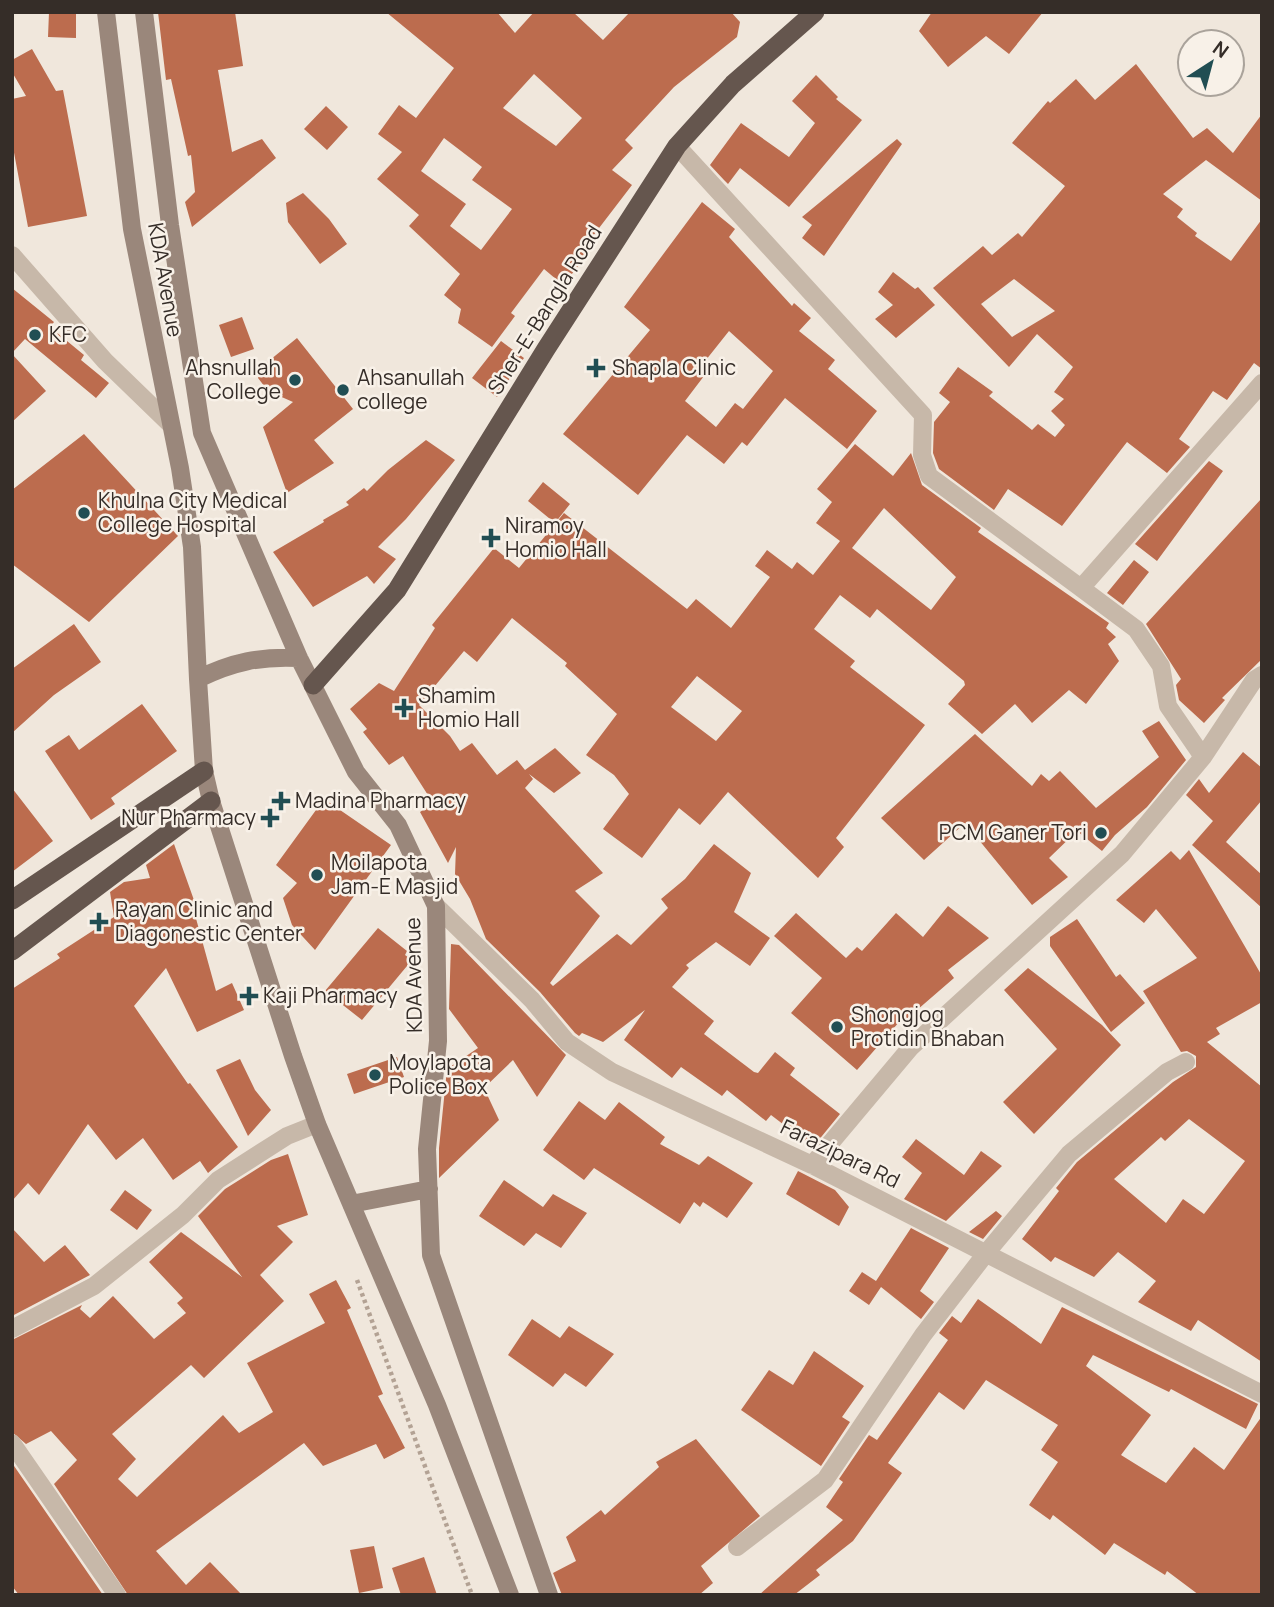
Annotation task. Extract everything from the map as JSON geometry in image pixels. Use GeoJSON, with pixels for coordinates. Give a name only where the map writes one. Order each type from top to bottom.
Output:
{"type":"FeatureCollection","features":[{"type":"Feature","properties":{"kind":"highway","name":"Sher-E-Bangla Road"},"geometry":{"type":"LineString","coordinates":[[313,685],[397,590],[546,349],[677,146],[733,84],[815,12]]}},
{"type":"Feature","properties":{"kind":"highway"},"geometry":{"type":"LineString","coordinates":[[12,900],[204,771]]}},
{"type":"Feature","properties":{"kind":"highway"},"geometry":{"type":"LineString","coordinates":[[12,951],[211,801]]}},
{"type":"Feature","properties":{"kind":"main road","name":"KDA Avenue"},"geometry":{"type":"LineString","coordinates":[[106,12],[132,229],[180,468],[192,547],[204,771],[211,801]]}},
{"type":"Feature","properties":{"kind":"main road","name":"KDA Avenue"},"geometry":{"type":"LineString","coordinates":[[144,12],[170,226],[202,433],[299,658],[356,772],[398,825],[436,906],[438,1041],[427,1149],[431,1255],[550,1595]]}},
{"type":"Feature","properties":{"kind":"main road"},"geometry":{"type":"LineString","coordinates":[[198,679],[238,662],[258,658],[299,658]]}},
{"type":"Feature","properties":{"kind":"main road"},"geometry":{"type":"LineString","coordinates":[[211,801],[317,1124],[437,1405],[510,1595]]}},
{"type":"Feature","properties":{"kind":"main road"},"geometry":{"type":"LineString","coordinates":[[351,1204],[429,1189]]}},
{"type":"Feature","properties":{"kind":"street"},"geometry":{"type":"LineString","coordinates":[[677,146],[923,415],[922,455],[929,476],[1136,629],[1161,666],[1168,706],[1203,757]]}},
{"type":"Feature","properties":{"kind":"street"},"geometry":{"type":"LineString","coordinates":[[12,255],[105,361],[169,422]]}},
{"type":"Feature","properties":{"kind":"street"},"geometry":{"type":"LineString","coordinates":[[1080,587],[1262,383]]}},
{"type":"Feature","properties":{"kind":"street"},"geometry":{"type":"LineString","coordinates":[[812,1165],[911,1047],[1122,853],[1203,757],[1254,680],[1262,675]]}},
{"type":"Feature","properties":{"kind":"street","name":"Farazipara Rd"},"geometry":{"type":"LineString","coordinates":[[436,906],[532,1000],[567,1042],[612,1072],[812,1165],[1262,1394]]}},
{"type":"Feature","properties":{"kind":"street"},"geometry":{"type":"LineString","coordinates":[[737,1547],[825,1480],[923,1335],[986,1252],[1069,1154],[1167,1072],[1186,1062]]}},
{"type":"Feature","properties":{"kind":"street"},"geometry":{"type":"LineString","coordinates":[[12,1329],[94,1286],[183,1216],[218,1180],[287,1136],[317,1124]]}},
{"type":"Feature","properties":{"kind":"street"},"geometry":{"type":"LineString","coordinates":[[12,1443],[117,1595]]}},
{"type":"Feature","properties":{"kind":"building"},"geometry":{"type":"Polygon","coordinates":[[[49,12],[76,12],[76,38],[48,37],[49,12]]]}},
{"type":"Feature","properties":{"kind":"building"},"geometry":{"type":"Polygon","coordinates":[[[158,12],[235,12],[243,66],[218,70],[232,152],[262,139],[276,158],[192,227],[185,202],[195,192],[191,155],[188,156],[171,79],[166,80],[158,12]]]}},
{"type":"Feature","properties":{"kind":"building"},"geometry":{"type":"Polygon","coordinates":[[[386,12],[497,12],[515,33],[534,12],[573,12],[603,40],[630,12],[731,12],[740,22],[737,37],[674,87],[625,140],[633,148],[612,170],[632,185],[583,249],[588,254],[563,285],[544,269],[511,313],[515,316],[492,347],[458,323],[461,309],[444,295],[460,274],[409,226],[419,215],[377,179],[402,152],[378,134],[399,105],[416,118],[454,68],[386,12]],[[534,74],[503,108],[556,146],[582,118],[534,74]],[[444,138],[421,171],[466,204],[450,226],[481,250],[512,209],[472,180],[482,167],[444,138]]]}},
{"type":"Feature","properties":{"kind":"building"},"geometry":{"type":"Polygon","coordinates":[[[932,12],[1043,12],[1009,54],[986,36],[948,67],[919,31],[932,12]]]}},
{"type":"Feature","properties":{"kind":"building"},"geometry":{"type":"Polygon","coordinates":[[[32,49],[56,91],[63,90],[87,216],[28,227],[12,142],[12,99],[26,96],[12,72],[12,60],[32,49]]]}},
{"type":"Feature","properties":{"kind":"building"},"geometry":{"type":"Polygon","coordinates":[[[1136,64],[1193,138],[1207,128],[1233,153],[1262,114],[1262,201],[1206,160],[1163,194],[1183,209],[1177,217],[1197,233],[1195,236],[1231,261],[1262,219],[1262,369],[1254,363],[1227,400],[1213,391],[1179,439],[1190,447],[1167,473],[1127,442],[1062,526],[1008,489],[994,510],[939,469],[933,453],[934,422],[950,402],[939,393],[958,367],[993,392],[989,396],[1032,430],[1038,424],[1055,437],[1065,425],[1051,411],[1064,399],[1054,392],[1073,367],[1037,334],[1009,367],[933,288],[983,246],[992,255],[1018,233],[1022,237],[1065,186],[1012,143],[1048,101],[1050,103],[1076,79],[1095,100],[1136,64]],[[1014,279],[981,304],[1012,337],[1055,311],[1014,279]]]}},
{"type":"Feature","properties":{"kind":"building"},"geometry":{"type":"Polygon","coordinates":[[[816,75],[838,97],[836,99],[862,120],[789,207],[740,168],[728,184],[710,165],[741,123],[789,157],[815,123],[792,101],[816,75]]]}},
{"type":"Feature","properties":{"kind":"building"},"geometry":{"type":"Polygon","coordinates":[[[326,106],[348,127],[327,150],[304,129],[326,106]]]}},
{"type":"Feature","properties":{"kind":"building"},"geometry":{"type":"Polygon","coordinates":[[[897,139],[902,144],[824,256],[802,238],[812,225],[802,217],[897,139]]]}},
{"type":"Feature","properties":{"kind":"building"},"geometry":{"type":"Polygon","coordinates":[[[303,193],[329,219],[347,244],[320,264],[288,222],[286,203],[303,193]]]}},
{"type":"Feature","properties":{"kind":"building"},"geometry":{"type":"Polygon","coordinates":[[[702,202],[735,229],[729,237],[792,306],[794,303],[811,318],[799,331],[835,360],[828,369],[877,411],[847,449],[785,398],[747,446],[742,442],[724,464],[687,435],[638,495],[563,434],[650,330],[624,307],[702,202]],[[729,331],[698,370],[704,376],[685,401],[716,427],[735,403],[743,409],[773,371],[729,331]]]}},
{"type":"Feature","properties":{"kind":"building"},"geometry":{"type":"Polygon","coordinates":[[[893,272],[915,289],[918,287],[935,305],[896,338],[875,319],[893,305],[878,292],[893,272]]]}},
{"type":"Feature","properties":{"kind":"building"},"geometry":{"type":"Polygon","coordinates":[[[12,288],[54,322],[50,327],[84,355],[81,360],[109,383],[96,398],[25,339],[12,353],[12,288]]]}},
{"type":"Feature","properties":{"kind":"building"},"geometry":{"type":"Polygon","coordinates":[[[242,317],[254,349],[231,357],[219,325],[242,317]]]}},
{"type":"Feature","properties":{"kind":"building"},"geometry":{"type":"Polygon","coordinates":[[[297,338],[353,409],[314,440],[334,463],[287,493],[263,427],[293,402],[268,391],[258,378],[265,364],[297,338]]]}},
{"type":"Feature","properties":{"kind":"building"},"geometry":{"type":"Polygon","coordinates":[[[501,341],[524,358],[497,397],[472,378],[501,341]]]}},
{"type":"Feature","properties":{"kind":"building"},"geometry":{"type":"Polygon","coordinates":[[[12,354],[46,391],[12,422],[12,354]]]}},
{"type":"Feature","properties":{"kind":"building","name":"Khulna City Medical College Hospital"},"geometry":{"type":"Polygon","coordinates":[[[84,434],[178,536],[89,622],[12,564],[12,490],[84,434]]]}},
{"type":"Feature","properties":{"kind":"building"},"geometry":{"type":"Polygon","coordinates":[[[426,440],[455,460],[406,519],[378,547],[396,559],[374,584],[367,576],[313,607],[273,552],[349,505],[346,502],[364,488],[367,491],[388,470],[426,440]]]}},
{"type":"Feature","properties":{"kind":"building"},"geometry":{"type":"Polygon","coordinates":[[[855,444],[893,476],[911,453],[922,485],[981,528],[978,532],[1109,623],[1106,628],[1116,637],[1108,644],[1119,661],[1086,704],[1069,690],[1032,723],[1015,704],[982,734],[948,704],[965,685],[964,681],[877,609],[870,618],[840,595],[814,629],[855,661],[850,667],[925,725],[836,838],[844,847],[818,878],[728,792],[700,825],[679,808],[642,858],[603,829],[629,794],[614,775],[586,755],[617,714],[565,666],[567,663],[512,618],[477,662],[464,651],[419,705],[450,736],[460,751],[472,743],[497,775],[517,760],[525,770],[555,748],[581,773],[554,793],[529,774],[533,779],[525,788],[603,873],[575,891],[600,916],[550,983],[553,986],[617,934],[631,945],[668,908],[661,899],[685,879],[714,844],[751,873],[734,912],[770,938],[750,966],[716,942],[686,965],[689,968],[672,987],[714,1021],[704,1034],[754,1072],[758,1073],[775,1052],[795,1068],[790,1075],[840,1114],[813,1147],[771,1115],[766,1121],[727,1090],[722,1096],[681,1067],[672,1078],[624,1040],[645,1010],[603,1042],[582,1033],[579,1036],[575,1033],[540,992],[486,939],[470,899],[455,874],[456,847],[448,863],[420,812],[433,803],[403,756],[389,765],[363,732],[367,729],[350,709],[379,683],[394,691],[435,628],[432,625],[494,548],[519,568],[564,513],[687,609],[696,599],[731,628],[770,577],[755,566],[767,550],[792,569],[797,562],[813,575],[840,541],[816,523],[832,502],[817,489],[855,444]],[[884,508],[852,548],[931,610],[956,577],[884,508]],[[697,676],[671,707],[716,741],[742,711],[697,676]]]}},
{"type":"Feature","properties":{"kind":"building"},"geometry":{"type":"Polygon","coordinates":[[[1209,461],[1223,471],[1157,561],[1135,544],[1209,461]]]}},
{"type":"Feature","properties":{"kind":"building"},"geometry":{"type":"Polygon","coordinates":[[[543,482],[570,504],[555,523],[528,501],[543,482]]]}},
{"type":"Feature","properties":{"kind":"building"},"geometry":{"type":"Polygon","coordinates":[[[1262,498],[1262,659],[1222,698],[1225,700],[1204,723],[1179,700],[1176,685],[1181,679],[1146,624],[1262,498]]]}},
{"type":"Feature","properties":{"kind":"building"},"geometry":{"type":"Polygon","coordinates":[[[1134,560],[1149,572],[1123,605],[1107,593],[1134,560]]]}},
{"type":"Feature","properties":{"kind":"building"},"geometry":{"type":"Polygon","coordinates":[[[74,624],[101,662],[54,695],[12,733],[12,669],[74,624]]]}},
{"type":"Feature","properties":{"kind":"building"},"geometry":{"type":"Polygon","coordinates":[[[142,704],[177,751],[111,798],[115,804],[91,820],[45,751],[69,735],[79,750],[142,704]]]}},
{"type":"Feature","properties":{"kind":"building"},"geometry":{"type":"Polygon","coordinates":[[[1159,721],[1186,760],[1147,807],[1115,835],[1102,851],[1077,831],[1049,858],[1068,877],[1032,905],[965,823],[924,860],[881,818],[975,734],[1032,786],[1041,774],[1049,781],[1060,771],[1096,808],[1159,757],[1142,731],[1159,721]]]}},
{"type":"Feature","properties":{"kind":"building"},"geometry":{"type":"Polygon","coordinates":[[[1243,752],[1262,768],[1262,800],[1226,842],[1262,875],[1262,908],[1192,845],[1213,821],[1186,795],[1199,779],[1209,793],[1243,752]]]}},
{"type":"Feature","properties":{"kind":"building"},"geometry":{"type":"Polygon","coordinates":[[[12,788],[53,841],[12,872],[12,788]]]}},
{"type":"Feature","properties":{"kind":"building"},"geometry":{"type":"Polygon","coordinates":[[[324,799],[391,845],[315,950],[292,925],[283,898],[297,883],[276,865],[324,799]]]}},
{"type":"Feature","properties":{"kind":"building"},"geometry":{"type":"Polygon","coordinates":[[[174,844],[195,903],[192,904],[216,991],[232,983],[244,1010],[197,1032],[166,968],[134,1006],[188,1084],[190,1083],[238,1147],[208,1173],[200,1161],[173,1180],[143,1138],[116,1160],[88,1124],[39,1195],[28,1183],[12,1201],[12,989],[60,958],[57,954],[114,917],[110,892],[124,882],[150,878],[146,865],[174,844]]]}},
{"type":"Feature","properties":{"kind":"building"},"geometry":{"type":"Polygon","coordinates":[[[1189,850],[1262,976],[1262,1002],[1216,1028],[1220,1034],[1207,1042],[1262,1087],[1262,1362],[1198,1320],[1191,1331],[1138,1302],[1156,1281],[1118,1252],[1094,1277],[1055,1257],[1051,1262],[1022,1239],[1059,1191],[1056,1188],[1077,1162],[1173,1082],[1196,1067],[1196,1056],[1187,1051],[1181,1052],[1143,991],[1197,958],[1156,909],[1144,923],[1116,900],[1171,851],[1180,860],[1189,850]],[[1189,1119],[1165,1141],[1161,1137],[1114,1179],[1166,1223],[1183,1199],[1204,1214],[1245,1161],[1189,1119]]]}},
{"type":"Feature","properties":{"kind":"building"},"geometry":{"type":"Polygon","coordinates":[[[948,906],[989,938],[948,970],[954,978],[902,1023],[900,1021],[857,1070],[791,1013],[822,978],[774,936],[796,913],[846,958],[857,947],[862,951],[896,913],[923,937],[948,906]]]}},
{"type":"Feature","properties":{"kind":"building"},"geometry":{"type":"Polygon","coordinates":[[[1077,919],[1116,977],[1120,974],[1145,1003],[1111,1032],[1050,946],[1050,937],[1077,919]]]}},
{"type":"Feature","properties":{"kind":"building"},"geometry":{"type":"Polygon","coordinates":[[[378,928],[407,951],[405,955],[412,960],[362,1020],[325,991],[378,928]]]}},
{"type":"Feature","properties":{"kind":"building"},"geometry":{"type":"Polygon","coordinates":[[[451,944],[459,945],[566,1055],[537,1097],[513,1060],[484,1088],[499,1120],[439,1178],[439,1148],[447,1069],[478,1048],[449,1009],[451,944]]]}},
{"type":"Feature","properties":{"kind":"building"},"geometry":{"type":"Polygon","coordinates":[[[1028,968],[1102,1025],[1121,1045],[1034,1134],[1003,1102],[1057,1049],[1004,990],[1028,968]]]}},
{"type":"Feature","properties":{"kind":"building","name":"Moylapota Police Box"},"geometry":{"type":"Polygon","coordinates":[[[397,1057],[404,1077],[354,1094],[347,1074],[397,1057]]]}},
{"type":"Feature","properties":{"kind":"building"},"geometry":{"type":"Polygon","coordinates":[[[240,1059],[255,1090],[271,1110],[248,1136],[216,1070],[240,1059]]]}},
{"type":"Feature","properties":{"kind":"building"},"geometry":{"type":"Polygon","coordinates":[[[579,1101],[605,1120],[619,1102],[665,1137],[660,1144],[699,1165],[708,1156],[753,1183],[727,1218],[703,1202],[700,1207],[694,1202],[680,1224],[594,1168],[584,1180],[543,1150],[579,1101]]]}},
{"type":"Feature","properties":{"kind":"building"},"geometry":{"type":"Polygon","coordinates":[[[916,1139],[964,1175],[981,1151],[1002,1166],[946,1221],[904,1199],[922,1173],[902,1157],[916,1139]]]}},
{"type":"Feature","properties":{"kind":"building"},"geometry":{"type":"Polygon","coordinates":[[[288,1154],[308,1215],[277,1226],[293,1242],[260,1275],[284,1301],[204,1378],[191,1365],[112,1434],[136,1459],[118,1479],[137,1497],[223,1415],[239,1433],[273,1412],[247,1363],[325,1323],[309,1294],[336,1280],[351,1308],[347,1310],[383,1394],[378,1396],[405,1448],[384,1459],[376,1444],[323,1466],[304,1443],[156,1551],[186,1585],[210,1562],[242,1595],[128,1595],[54,1484],[77,1460],[51,1431],[26,1444],[12,1432],[12,1340],[82,1305],[80,1309],[90,1318],[113,1296],[154,1339],[186,1313],[177,1303],[183,1298],[149,1262],[181,1232],[242,1277],[198,1216],[225,1189],[271,1160],[288,1154]]]}},
{"type":"Feature","properties":{"kind":"building"},"geometry":{"type":"Polygon","coordinates":[[[798,1171],[835,1190],[849,1207],[839,1226],[786,1194],[798,1171]]]}},
{"type":"Feature","properties":{"kind":"building"},"geometry":{"type":"Polygon","coordinates":[[[504,1180],[543,1207],[553,1194],[587,1213],[561,1248],[536,1233],[524,1246],[479,1216],[504,1180]]]}},
{"type":"Feature","properties":{"kind":"building"},"geometry":{"type":"Polygon","coordinates":[[[125,1190],[152,1210],[137,1230],[110,1210],[125,1190]]]}},
{"type":"Feature","properties":{"kind":"building"},"geometry":{"type":"Polygon","coordinates":[[[996,1211],[1002,1216],[983,1239],[969,1232],[996,1211]]]}},
{"type":"Feature","properties":{"kind":"building"},"geometry":{"type":"Polygon","coordinates":[[[12,1228],[44,1262],[65,1245],[90,1275],[12,1316],[12,1228]]]}},
{"type":"Feature","properties":{"kind":"building"},"geometry":{"type":"Polygon","coordinates":[[[911,1228],[949,1248],[920,1291],[934,1302],[921,1319],[881,1287],[869,1305],[849,1291],[862,1272],[876,1281],[911,1228]]]}},
{"type":"Feature","properties":{"kind":"building"},"geometry":{"type":"Polygon","coordinates":[[[978,1299],[1041,1344],[1062,1307],[1258,1404],[1246,1429],[1171,1389],[1169,1392],[1093,1355],[1086,1366],[1151,1415],[1121,1455],[1166,1483],[1194,1447],[1224,1470],[1262,1416],[1262,1595],[1199,1595],[1167,1571],[1165,1575],[1114,1543],[1105,1555],[1053,1515],[1050,1520],[1029,1505],[1058,1462],[1041,1450],[1058,1425],[986,1380],[964,1410],[939,1392],[888,1463],[902,1473],[853,1541],[816,1570],[820,1575],[794,1595],[759,1595],[843,1520],[826,1507],[843,1482],[839,1479],[869,1435],[877,1440],[948,1340],[939,1333],[952,1316],[961,1323],[978,1299]]]}},
{"type":"Feature","properties":{"kind":"building"},"geometry":{"type":"Polygon","coordinates":[[[532,1319],[560,1338],[569,1326],[614,1354],[586,1387],[565,1373],[553,1387],[508,1355],[532,1319]]]}},
{"type":"Feature","properties":{"kind":"building"},"geometry":{"type":"Polygon","coordinates":[[[814,1351],[864,1386],[842,1417],[850,1422],[821,1466],[741,1410],[769,1370],[793,1385],[814,1351]]]}},
{"type":"Feature","properties":{"kind":"building"},"geometry":{"type":"Polygon","coordinates":[[[696,1439],[760,1516],[701,1566],[713,1583],[699,1595],[562,1595],[553,1573],[576,1561],[566,1537],[601,1510],[605,1515],[659,1467],[656,1462],[696,1439]]]}},
{"type":"Feature","properties":{"kind":"building"},"geometry":{"type":"Polygon","coordinates":[[[12,1463],[103,1595],[19,1595],[12,1586],[12,1463]]]}},
{"type":"Feature","properties":{"kind":"building"},"geometry":{"type":"Polygon","coordinates":[[[374,1546],[383,1588],[359,1593],[350,1550],[374,1546]]]}},
{"type":"Feature","properties":{"kind":"building"},"geometry":{"type":"Polygon","coordinates":[[[424,1557],[437,1595],[401,1595],[392,1568],[424,1557]]]}},
{"type":"Feature","properties":{"kind":"place","name":"KFC"},"geometry":{"type":"Point","coordinates":[35,335]}},
{"type":"Feature","properties":{"kind":"place","name":"Shapla Clinic"},"geometry":{"type":"Point","coordinates":[596,368]}},
{"type":"Feature","properties":{"kind":"place","name":"Ahsnullah College"},"geometry":{"type":"Point","coordinates":[295,380]}},
{"type":"Feature","properties":{"kind":"place","name":"Ahsanullah college"},"geometry":{"type":"Point","coordinates":[343,390]}},
{"type":"Feature","properties":{"kind":"place","name":"Khulna City Medical College Hospital"},"geometry":{"type":"Point","coordinates":[84,513]}},
{"type":"Feature","properties":{"kind":"place","name":"Niramoy Homio Hall"},"geometry":{"type":"Point","coordinates":[491,538]}},
{"type":"Feature","properties":{"kind":"place","name":"Shamim Homio Hall"},"geometry":{"type":"Point","coordinates":[404,708]}},
{"type":"Feature","properties":{"kind":"place","name":"Madina Pharmacy"},"geometry":{"type":"Point","coordinates":[281,801]}},
{"type":"Feature","properties":{"kind":"place","name":"Nur Pharmacy"},"geometry":{"type":"Point","coordinates":[270,818]}},
{"type":"Feature","properties":{"kind":"place","name":"PCM Ganer Tori"},"geometry":{"type":"Point","coordinates":[1101,833]}},
{"type":"Feature","properties":{"kind":"place","name":"Moilapota Jam-E Masjid"},"geometry":{"type":"Point","coordinates":[317,875]}},
{"type":"Feature","properties":{"kind":"place","name":"Rayan Clinic and Diagonestic Center"},"geometry":{"type":"Point","coordinates":[99,922]}},
{"type":"Feature","properties":{"kind":"place","name":"Kaji Pharmacy"},"geometry":{"type":"Point","coordinates":[249,996]}},
{"type":"Feature","properties":{"kind":"place","name":"Shongjog Protidin Bhaban"},"geometry":{"type":"Point","coordinates":[837,1027]}},
{"type":"Feature","properties":{"kind":"place","name":"Moylapota Police Box"},"geometry":{"type":"Point","coordinates":[375,1075]}}]}
